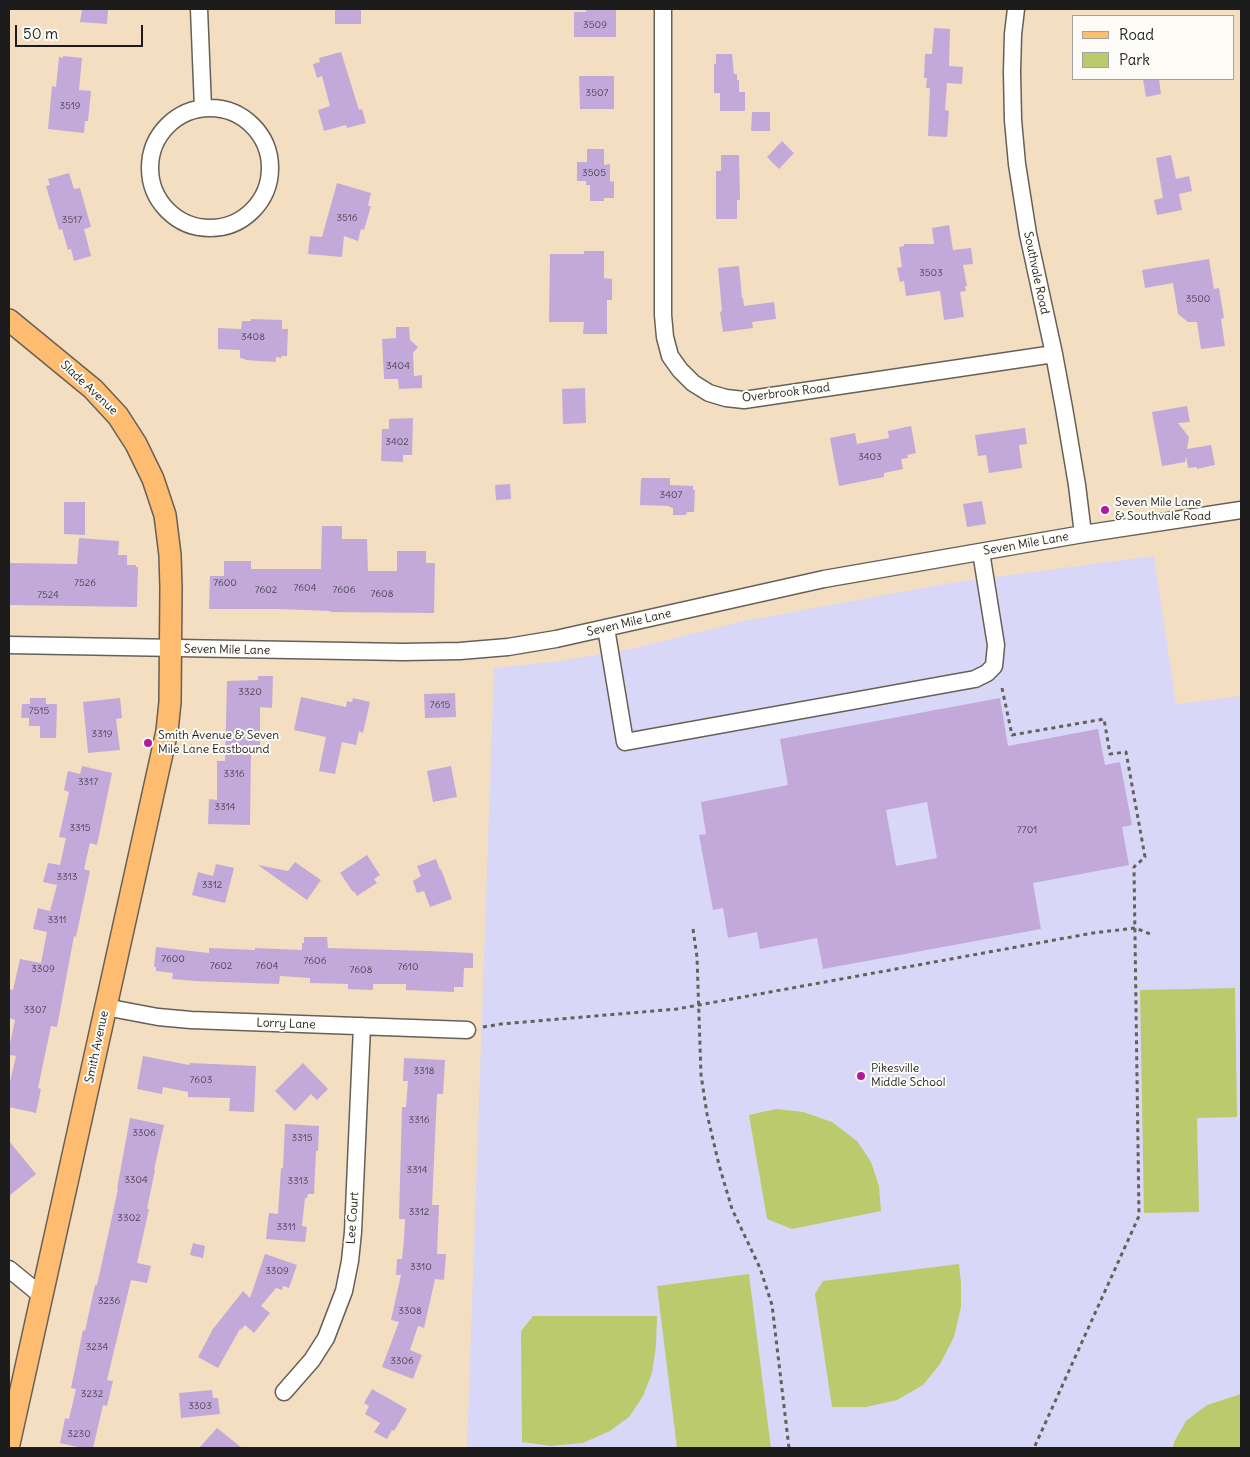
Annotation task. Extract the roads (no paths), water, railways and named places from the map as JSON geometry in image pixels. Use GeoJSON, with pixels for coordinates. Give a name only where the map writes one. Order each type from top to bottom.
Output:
{"type":"FeatureCollection","features":[{"type":"Feature","properties":{"kind":"main road","name":"Slade Avenue"},"geometry":{"type":"LineString","coordinates":[[9,320],[93,389],[118,416],[136,444],[153,479],[165,515],[170,555],[171,649]]}},
{"type":"Feature","properties":{"kind":"main road","name":"Smith Avenue"},"geometry":{"type":"LineString","coordinates":[[9,1444],[167,731],[170,702],[171,649]]}},
{"type":"Feature","properties":{"kind":"street"},"geometry":{"type":"LineString","coordinates":[[199,9],[203,108]]}},
{"type":"Feature","properties":{"kind":"street","name":"Overbrook Road"},"geometry":{"type":"LineString","coordinates":[[662,9],[663,315],[665,337],[670,356],[693,383],[709,393],[726,398],[744,400],[1054,354]]}},
{"type":"Feature","properties":{"kind":"street","name":"Southvale Road"},"geometry":{"type":"LineString","coordinates":[[1016,9],[1012,72],[1016,158],[1028,234],[1054,354],[1078,485],[1084,534]]}},
{"type":"Feature","properties":{"kind":"street"},"geometry":{"type":"LineString","coordinates":[[203,108],[218,108],[232,112],[247,121],[260,135],[268,152],[269,172],[267,186],[258,203],[245,217],[230,225],[213,228],[195,227],[177,219],[164,207],[154,192],[150,175],[150,158],[157,139],[170,123],[185,113],[203,108]]}},
{"type":"Feature","properties":{"kind":"street","name":"Seven Mile Lane"},"geometry":{"type":"LineString","coordinates":[[9,645],[403,652],[460,651],[508,647],[556,639],[824,579],[1084,534],[1241,510]]}},
{"type":"Feature","properties":{"kind":"street"},"geometry":{"type":"LineString","coordinates":[[606,628],[625,742],[975,679],[987,673],[994,666],[996,645],[980,552]]}},
{"type":"Feature","properties":{"kind":"street","name":"Lorry Lane"},"geometry":{"type":"LineString","coordinates":[[105,1007],[158,1017],[191,1020],[467,1030]]}},
{"type":"Feature","properties":{"kind":"street","name":"Lee Court"},"geometry":{"type":"LineString","coordinates":[[284,1392],[312,1360],[326,1338],[344,1291],[353,1232],[362,1026]]}},
{"type":"Feature","properties":{"kind":"street"},"geometry":{"type":"LineString","coordinates":[[9,1269],[42,1296]]}},
{"type":"Feature","properties":{"kind":"place","name":"Seven Mile Lane & Southvale Road"},"geometry":{"type":"Point","coordinates":[1105,510]}},
{"type":"Feature","properties":{"kind":"place","name":"Smith Avenue & Seven Mile Lane Eastbound"},"geometry":{"type":"Point","coordinates":[148,743]}},
{"type":"Feature","properties":{"kind":"place","name":"Pikesville Middle School"},"geometry":{"type":"Point","coordinates":[861,1076]}}]}
